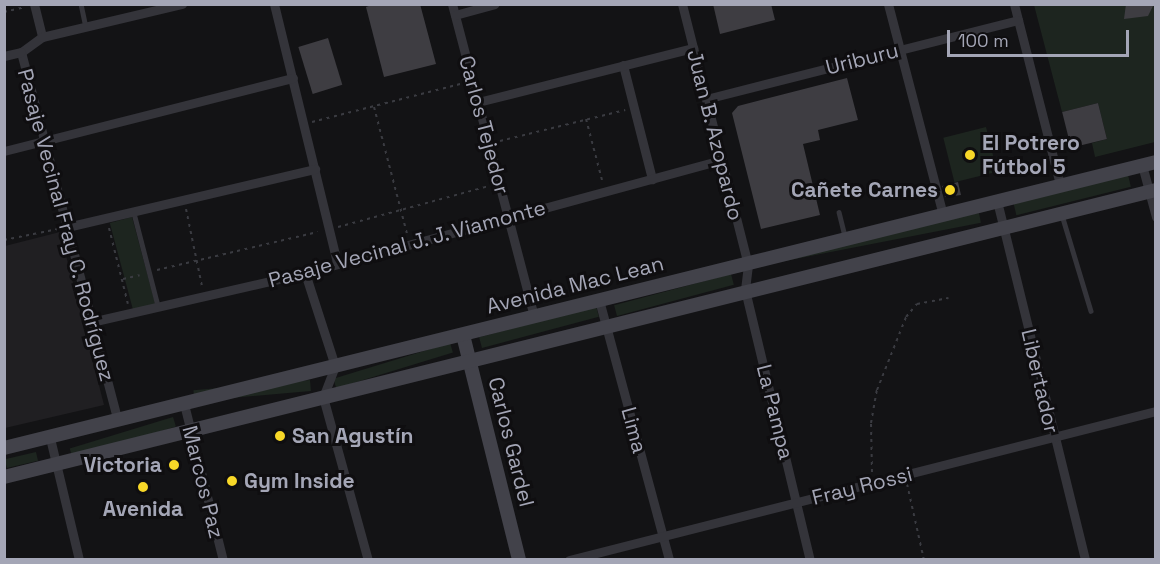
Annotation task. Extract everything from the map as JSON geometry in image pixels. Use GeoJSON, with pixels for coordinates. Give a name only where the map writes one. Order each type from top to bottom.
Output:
{"type":"FeatureCollection","features":[{"type":"Feature","properties":{"kind":"main road","name":"Avenida Mac Lean"},"geometry":{"type":"LineString","coordinates":[[4,448],[463,335],[534,315],[748,265],[845,236],[943,215],[1149,163]]}},
{"type":"Feature","properties":{"kind":"main road"},"geometry":{"type":"LineString","coordinates":[[4,477],[746,290],[1152,191]]}},
{"type":"Feature","properties":{"kind":"main road","name":"Carlos Gardel"},"geometry":{"type":"LineString","coordinates":[[463,335],[519,560]]}},
{"type":"Feature","properties":{"kind":"street"},"geometry":{"type":"LineString","coordinates":[[274,4],[337,262]]}},
{"type":"Feature","properties":{"kind":"street","name":"Carlos Tejedor"},"geometry":{"type":"LineString","coordinates":[[452,4],[534,315]]}},
{"type":"Feature","properties":{"kind":"street"},"geometry":{"type":"LineString","coordinates":[[455,15],[495,4]]}},
{"type":"Feature","properties":{"kind":"street","name":"Juan B. Azopardo"},"geometry":{"type":"LineString","coordinates":[[682,4],[748,265]]}},
{"type":"Feature","properties":{"kind":"street"},"geometry":{"type":"LineString","coordinates":[[888,4],[943,215]]}},
{"type":"Feature","properties":{"kind":"street"},"geometry":{"type":"LineString","coordinates":[[1014,4],[1060,185]]}},
{"type":"Feature","properties":{"kind":"street","name":"Pasaje Vecinal Fray C. Rodríguez"},"geometry":{"type":"LineString","coordinates":[[34,5],[42,37],[21,52],[42,142],[68,227],[117,419]]}},
{"type":"Feature","properties":{"kind":"street"},"geometry":{"type":"LineString","coordinates":[[42,37],[181,5]]}},
{"type":"Feature","properties":{"kind":"street","name":"Uriburu"},"geometry":{"type":"LineString","coordinates":[[706,99],[1018,20]]}},
{"type":"Feature","properties":{"kind":"street"},"geometry":{"type":"LineString","coordinates":[[478,102],[693,48]]}},
{"type":"Feature","properties":{"kind":"street"},"geometry":{"type":"LineString","coordinates":[[4,56],[21,52]]}},
{"type":"Feature","properties":{"kind":"street"},"geometry":{"type":"LineString","coordinates":[[623,65],[652,179]]}},
{"type":"Feature","properties":{"kind":"street"},"geometry":{"type":"LineString","coordinates":[[4,151],[293,78]]}},
{"type":"Feature","properties":{"kind":"street","name":"Pasaje Vecinal J. J. Viamonte"},"geometry":{"type":"LineString","coordinates":[[91,322],[305,273],[337,262],[507,219],[722,160]]}},
{"type":"Feature","properties":{"kind":"street"},"geometry":{"type":"LineString","coordinates":[[1149,163],[1155,217]]}},
{"type":"Feature","properties":{"kind":"street"},"geometry":{"type":"LineString","coordinates":[[68,227],[183,198],[315,169]]}},
{"type":"Feature","properties":{"kind":"street","name":"Libertador"},"geometry":{"type":"LineString","coordinates":[[997,201],[1085,560]]}},
{"type":"Feature","properties":{"kind":"street","name":"La Pampa"},"geometry":{"type":"LineString","coordinates":[[748,265],[746,290],[810,560]]}},
{"type":"Feature","properties":{"kind":"street"},"geometry":{"type":"LineString","coordinates":[[305,273],[335,366],[323,397],[368,560]]}},
{"type":"Feature","properties":{"kind":"street","name":"Lima"},"geometry":{"type":"LineString","coordinates":[[599,300],[669,560]]}},
{"type":"Feature","properties":{"kind":"street","name":"Marcos Paz"},"geometry":{"type":"LineString","coordinates":[[183,404],[223,560]]}},
{"type":"Feature","properties":{"kind":"street","name":"Fray Rossi"},"geometry":{"type":"LineString","coordinates":[[569,560],[663,534],[905,476],[1155,411]]}},
{"type":"Feature","properties":{"kind":"street"},"geometry":{"type":"LineString","coordinates":[[50,438],[79,560]]}},
{"type":"Feature","properties":{"kind":"lane"},"geometry":{"type":"LineString","coordinates":[[81,4],[86,27]]}},
{"type":"Feature","properties":{"kind":"lane"},"geometry":{"type":"LineString","coordinates":[[133,210],[158,306]]}},
{"type":"Feature","properties":{"kind":"lane"},"geometry":{"type":"LineString","coordinates":[[838,212],[845,236]]}},
{"type":"Feature","properties":{"kind":"lane"},"geometry":{"type":"LineString","coordinates":[[1061,212],[1091,311]]}},
{"type":"Feature","properties":{"kind":"path"},"geometry":{"type":"LineString","coordinates":[[4,12],[34,5]]}},
{"type":"Feature","properties":{"kind":"path"},"geometry":{"type":"LineString","coordinates":[[304,125],[472,81]]}},
{"type":"Feature","properties":{"kind":"path"},"geometry":{"type":"LineString","coordinates":[[374,107],[399,210],[410,243]]}},
{"type":"Feature","properties":{"kind":"path"},"geometry":{"type":"LineString","coordinates":[[488,144],[633,108]]}},
{"type":"Feature","properties":{"kind":"path"},"geometry":{"type":"LineString","coordinates":[[586,119],[605,191]]}},
{"type":"Feature","properties":{"kind":"path"},"geometry":{"type":"LineString","coordinates":[[123,279],[328,230],[499,183]]}},
{"type":"Feature","properties":{"kind":"path"},"geometry":{"type":"LineString","coordinates":[[183,198],[204,295]]}},
{"type":"Feature","properties":{"kind":"path"},"geometry":{"type":"LineString","coordinates":[[106,218],[130,313]]}},
{"type":"Feature","properties":{"kind":"path"},"geometry":{"type":"LineString","coordinates":[[4,240],[68,227]]}},
{"type":"Feature","properties":{"kind":"path"},"geometry":{"type":"LineString","coordinates":[[872,483],[871,423],[877,390],[906,317],[917,304],[948,298]]}},
{"type":"Feature","properties":{"kind":"path"},"geometry":{"type":"LineString","coordinates":[[905,476],[924,560]]}},
{"type":"Feature","properties":{"kind":"shaded area"},"geometry":{"type":"Polygon","coordinates":[[[1034,5],[1155,5],[1155,142],[1095,157],[1092,143],[1107,139],[1098,103],[1062,112],[1034,5]]]}},
{"type":"Feature","properties":{"kind":"shaded area","name":"El Potrero Fútbol 5"},"geometry":{"type":"Polygon","coordinates":[[[986,127],[997,172],[954,182],[943,138],[986,127]]]}},
{"type":"Feature","properties":{"kind":"shaded area"},"geometry":{"type":"Polygon","coordinates":[[[1128,175],[1131,187],[1016,215],[1014,204],[1128,175]]]}},
{"type":"Feature","properties":{"kind":"shaded area"},"geometry":{"type":"Polygon","coordinates":[[[979,213],[981,223],[775,263],[773,253],[979,213]]]}},
{"type":"Feature","properties":{"kind":"shaded area"},"geometry":{"type":"Polygon","coordinates":[[[132,217],[155,304],[133,310],[110,223],[132,217]]]}},
{"type":"Feature","properties":{"kind":"shaded area"},"geometry":{"type":"Polygon","coordinates":[[[60,232],[104,405],[5,428],[5,246],[60,232]]]}},
{"type":"Feature","properties":{"kind":"shaded area"},"geometry":{"type":"Polygon","coordinates":[[[731,274],[734,285],[617,316],[614,305],[731,274]]]}},
{"type":"Feature","properties":{"kind":"shaded area"},"geometry":{"type":"Polygon","coordinates":[[[596,306],[599,317],[482,348],[479,337],[596,306]]]}},
{"type":"Feature","properties":{"kind":"shaded area"},"geometry":{"type":"Polygon","coordinates":[[[450,343],[453,353],[336,388],[333,379],[450,343]]]}},
{"type":"Feature","properties":{"kind":"shaded area"},"geometry":{"type":"Polygon","coordinates":[[[310,380],[311,391],[194,401],[193,390],[310,380]]]}},
{"type":"Feature","properties":{"kind":"shaded area"},"geometry":{"type":"Polygon","coordinates":[[[173,417],[176,427],[73,458],[70,449],[173,417]]]}},
{"type":"Feature","properties":{"kind":"shaded area"},"geometry":{"type":"Polygon","coordinates":[[[36,452],[38,461],[7,468],[5,459],[36,452]]]}},
{"type":"Feature","properties":{"kind":"building"},"geometry":{"type":"Polygon","coordinates":[[[374,4],[420,4],[436,64],[384,77],[366,7],[374,4]]]}},
{"type":"Feature","properties":{"kind":"building"},"geometry":{"type":"Polygon","coordinates":[[[713,4],[771,4],[775,20],[720,34],[713,4]]]}},
{"type":"Feature","properties":{"kind":"building"},"geometry":{"type":"Polygon","coordinates":[[[1126,4],[1154,4],[1148,16],[1124,19],[1126,4]]]}},
{"type":"Feature","properties":{"kind":"building"},"geometry":{"type":"Polygon","coordinates":[[[328,38],[342,85],[313,94],[298,47],[328,38]]]}},
{"type":"Feature","properties":{"kind":"building"},"geometry":{"type":"Polygon","coordinates":[[[847,78],[858,120],[818,130],[820,140],[803,144],[820,215],[761,229],[732,113],[738,106],[847,78]]]}},
{"type":"Feature","properties":{"kind":"building"},"geometry":{"type":"Polygon","coordinates":[[[1098,103],[1107,139],[1071,148],[1062,112],[1098,103]]]}},
{"type":"Feature","properties":{"kind":"building","name":"Cañete Carnes"},"geometry":{"type":"Polygon","coordinates":[[[958,182],[961,195],[945,197],[942,186],[958,182]]]}},
{"type":"Feature","properties":{"kind":"place","name":"El Potrero Fútbol 5"},"geometry":{"type":"Point","coordinates":[970,155]}},
{"type":"Feature","properties":{"kind":"place","name":"Cañete Carnes"},"geometry":{"type":"Point","coordinates":[950,190]}},
{"type":"Feature","properties":{"kind":"place","name":"San Agustín"},"geometry":{"type":"Point","coordinates":[280,436]}},
{"type":"Feature","properties":{"kind":"place","name":"Victoria"},"geometry":{"type":"Point","coordinates":[174,465]}},
{"type":"Feature","properties":{"kind":"place","name":"Gym Inside"},"geometry":{"type":"Point","coordinates":[232,481]}},
{"type":"Feature","properties":{"kind":"place","name":"Avenida"},"geometry":{"type":"Point","coordinates":[143,487]}}]}
